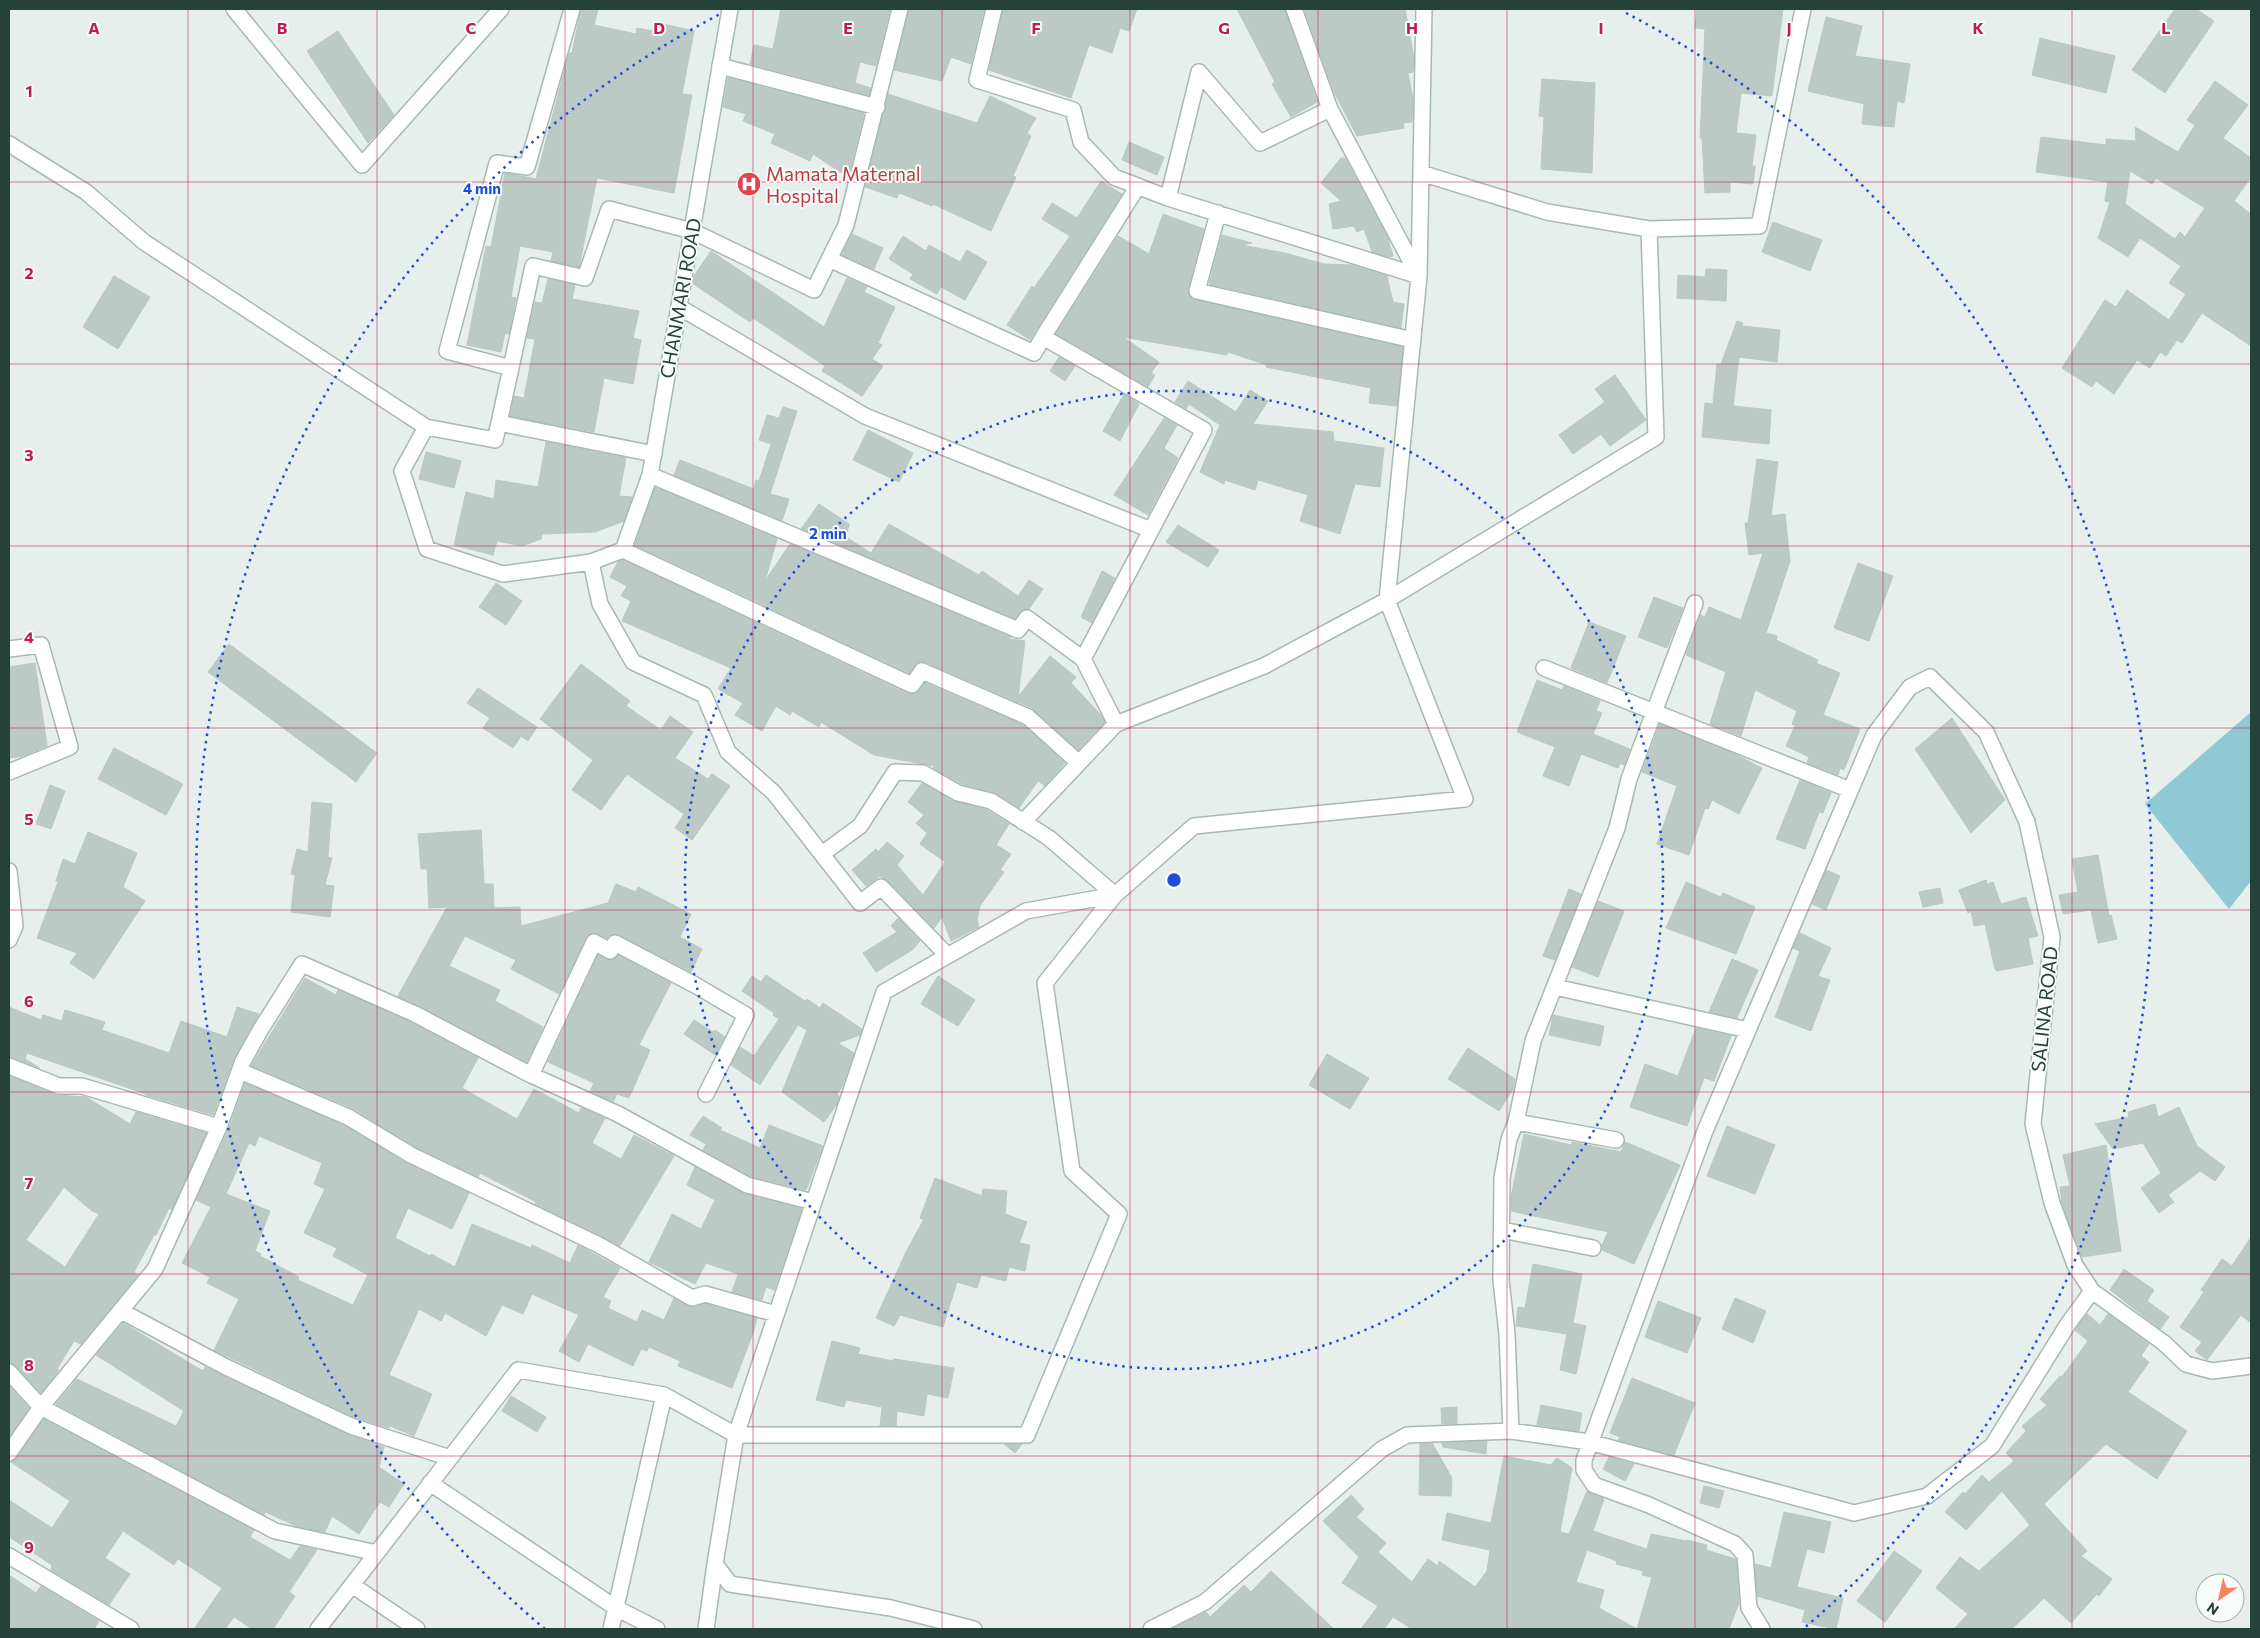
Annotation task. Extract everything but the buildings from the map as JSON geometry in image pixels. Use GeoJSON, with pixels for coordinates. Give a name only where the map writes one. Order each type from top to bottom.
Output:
{"type":"FeatureCollection","features":[{"type":"Feature","properties":{"kind":"street"},"geometry":{"type":"LineString","coordinates":[[234,9],[362,165],[500,9]]}},
{"type":"Feature","properties":{"kind":"street"},"geometry":{"type":"LineString","coordinates":[[511,368],[447,351],[496,163],[527,167],[572,9]]}},
{"type":"Feature","properties":{"kind":"street","name":"CHANMARI ROAD"},"geometry":{"type":"LineString","coordinates":[[624,550],[650,475],[730,9]]}},
{"type":"Feature","properties":{"kind":"street"},"geometry":{"type":"LineString","coordinates":[[9,144],[86,192],[144,242],[426,427],[495,440],[533,266],[585,278],[609,209],[692,231],[814,290],[846,225],[900,9]]}},
{"type":"Feature","properties":{"kind":"street"},"geometry":{"type":"LineString","coordinates":[[994,9],[977,80],[1073,110],[1081,142],[1114,177],[1168,198],[1419,276]]}},
{"type":"Feature","properties":{"kind":"street"},"geometry":{"type":"LineString","coordinates":[[1294,9],[1330,109],[1419,276]]}},
{"type":"Feature","properties":{"kind":"street"},"geometry":{"type":"LineString","coordinates":[[318,1629],[518,1370],[664,1395],[736,1435],[1027,1435],[1119,1214],[1072,1171],[1045,983],[1115,895],[1194,826],[1465,799],[1387,600],[1419,276],[1424,9]]}},
{"type":"Feature","properties":{"kind":"street"},"geometry":{"type":"LineString","coordinates":[[1421,173],[1547,212],[1649,229],[1760,226],[1802,9]]}},
{"type":"Feature","properties":{"kind":"street"},"geometry":{"type":"LineString","coordinates":[[720,66],[877,107]]}},
{"type":"Feature","properties":{"kind":"street"},"geometry":{"type":"LineString","coordinates":[[1168,198],[1199,72],[1260,143],[1330,109]]}},
{"type":"Feature","properties":{"kind":"street"},"geometry":{"type":"LineString","coordinates":[[829,260],[1034,353],[1138,186]]}},
{"type":"Feature","properties":{"kind":"street"},"geometry":{"type":"LineString","coordinates":[[1218,213],[1197,291],[1413,340]]}},
{"type":"Feature","properties":{"kind":"street"},"geometry":{"type":"LineString","coordinates":[[1024,822],[1116,724],[1264,666],[1387,600],[1656,437],[1649,229]]}},
{"type":"Feature","properties":{"kind":"street"},"geometry":{"type":"LineString","coordinates":[[679,307],[865,416],[1151,530]]}},
{"type":"Feature","properties":{"kind":"street"},"geometry":{"type":"LineString","coordinates":[[1043,337],[1204,430],[1083,659]]}},
{"type":"Feature","properties":{"kind":"street"},"geometry":{"type":"LineString","coordinates":[[499,424],[654,454]]}},
{"type":"Feature","properties":{"kind":"street"},"geometry":{"type":"LineString","coordinates":[[426,427],[402,471],[427,549],[504,574],[591,562],[624,550],[912,685],[922,670],[1028,718],[1079,763]]}},
{"type":"Feature","properties":{"kind":"street"},"geometry":{"type":"LineString","coordinates":[[650,475],[1018,630],[1027,618],[1083,659],[1116,724]]}},
{"type":"Feature","properties":{"kind":"street"},"geometry":{"type":"LineString","coordinates":[[591,562],[600,604],[633,662],[704,695],[728,752],[774,794],[860,902],[882,887],[946,955]]}},
{"type":"Feature","properties":{"kind":"street"},"geometry":{"type":"LineString","coordinates":[[1511,1431],[1507,1334],[1501,1280],[1502,1178],[1509,1139],[1516,1122],[1533,1041],[1617,828],[1629,779],[1656,713],[1695,603]]}},
{"type":"Feature","properties":{"kind":"street"},"geometry":{"type":"LineString","coordinates":[[9,649],[41,645],[70,747],[9,772]]}},
{"type":"Feature","properties":{"kind":"street"},"geometry":{"type":"LineString","coordinates":[[1544,668],[1850,790],[1705,1131],[1589,1442],[1584,1470],[1594,1485],[1735,1544],[1745,1555],[1749,1608],[1762,1629]]}},
{"type":"Feature","properties":{"kind":"street","name":"SALINA ROAD"},"geometry":{"type":"LineString","coordinates":[[1850,790],[1874,735],[1910,686],[1930,677],[1986,732],[2027,822],[2052,937],[2033,1124],[2052,1203],[2075,1266],[2092,1291],[2164,1343],[2186,1364],[2212,1372],[2251,1366]]}},
{"type":"Feature","properties":{"kind":"street"},"geometry":{"type":"LineString","coordinates":[[822,854],[860,826],[895,772],[922,773],[958,793],[991,801],[1049,838],[1115,895]]}},
{"type":"Feature","properties":{"kind":"street"},"geometry":{"type":"LineString","coordinates":[[9,871],[12,925],[9,940]]}},
{"type":"Feature","properties":{"kind":"street"},"geometry":{"type":"LineString","coordinates":[[706,1629],[736,1435],[884,992],[1026,911],[1115,895]]}},
{"type":"Feature","properties":{"kind":"street"},"geometry":{"type":"LineString","coordinates":[[531,1075],[594,942],[610,950],[615,943],[695,985],[746,1015],[706,1094]]}},
{"type":"Feature","properties":{"kind":"street"},"geometry":{"type":"LineString","coordinates":[[9,1453],[41,1407],[155,1269],[219,1127],[240,1071],[260,1029],[302,964],[415,1014],[531,1075],[618,1114],[747,1185],[813,1202]]}},
{"type":"Feature","properties":{"kind":"street"},"geometry":{"type":"LineString","coordinates":[[1555,987],[1748,1030]]}},
{"type":"Feature","properties":{"kind":"street"},"geometry":{"type":"LineString","coordinates":[[9,1066],[59,1086],[82,1086],[219,1127]]}},
{"type":"Feature","properties":{"kind":"street"},"geometry":{"type":"LineString","coordinates":[[240,1071],[348,1117],[411,1155],[599,1245],[692,1298],[705,1294],[776,1314]]}},
{"type":"Feature","properties":{"kind":"street"},"geometry":{"type":"LineString","coordinates":[[1516,1122],[1616,1140]]}},
{"type":"Feature","properties":{"kind":"street"},"geometry":{"type":"LineString","coordinates":[[1502,1230],[1593,1248]]}},
{"type":"Feature","properties":{"kind":"street"},"geometry":{"type":"LineString","coordinates":[[1151,1629],[1205,1602],[1382,1449],[1406,1435],[1511,1431],[1589,1442],[1854,1513],[1927,1496],[1992,1446],[2068,1324],[2092,1291]]}},
{"type":"Feature","properties":{"kind":"street"},"geometry":{"type":"LineString","coordinates":[[121,1311],[226,1367],[351,1426],[450,1458]]}},
{"type":"Feature","properties":{"kind":"street"},"geometry":{"type":"LineString","coordinates":[[9,1372],[41,1407],[275,1532],[377,1553]]}},
{"type":"Feature","properties":{"kind":"street"},"geometry":{"type":"LineString","coordinates":[[611,1629],[664,1395]]}},
{"type":"Feature","properties":{"kind":"street"},"geometry":{"type":"LineString","coordinates":[[430,1483],[616,1608],[657,1629]]}},
{"type":"Feature","properties":{"kind":"street"},"geometry":{"type":"LineString","coordinates":[[9,1556],[131,1629]]}},
{"type":"Feature","properties":{"kind":"street"},"geometry":{"type":"LineString","coordinates":[[716,1564],[730,1584],[891,1608],[974,1629]]}},
{"type":"Feature","properties":{"kind":"street"},"geometry":{"type":"LineString","coordinates":[[352,1586],[417,1629]]}},
{"type":"Feature","properties":{"kind":"water"},"geometry":{"type":"Polygon","coordinates":[[[2251,712],[2251,881],[2229,909],[2145,804],[2251,712]]]}},
{"type":"Feature","properties":{"kind":"place","name":"Mamata Maternal Hospital"},"geometry":{"type":"Point","coordinates":[749,184]}}]}
